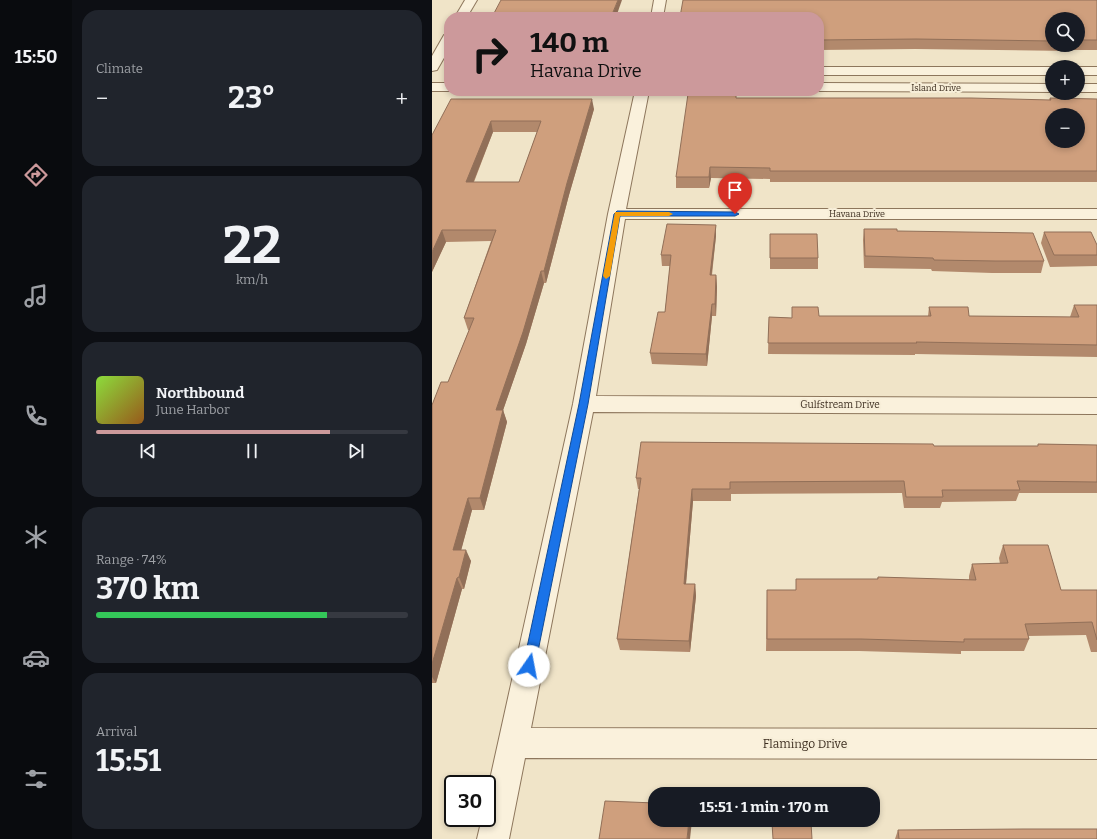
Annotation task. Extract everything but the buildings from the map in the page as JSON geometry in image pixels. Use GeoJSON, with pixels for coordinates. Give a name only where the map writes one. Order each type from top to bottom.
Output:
{"type":"FeatureCollection","features":[{"type":"Feature","properties":{"kind":"street"},"geometry":{"type":"LineString","coordinates":[[464,12],[471,0]]}},
{"type":"Feature","properties":{"kind":"street"},"geometry":{"type":"LineString","coordinates":[[658,12],[660,0]]}},
{"type":"Feature","properties":{"kind":"street"},"geometry":{"type":"LineString","coordinates":[[436,69],[444,50]]}},
{"type":"Feature","properties":{"kind":"street","name":"Island Drive"},"geometry":{"type":"LineString","coordinates":[[824,71],[1045,71]]}},
{"type":"Feature","properties":{"kind":"street"},"geometry":{"type":"LineString","coordinates":[[1085,71],[1097,71]]}},
{"type":"Feature","properties":{"kind":"street"},"geometry":{"type":"LineString","coordinates":[[432,87],[444,87]]}},
{"type":"Feature","properties":{"kind":"street","name":"Island Drive"},"geometry":{"type":"LineString","coordinates":[[824,87],[1045,88]]}},
{"type":"Feature","properties":{"kind":"street"},"geometry":{"type":"LineString","coordinates":[[1085,88],[1097,88]]}},
{"type":"Feature","properties":{"kind":"street"},"geometry":{"type":"LineString","coordinates":[[493,839],[584,404],[617,214],[641,96]]}},
{"type":"Feature","properties":{"kind":"street","name":"Havana Drive"},"geometry":{"type":"LineString","coordinates":[[617,214],[1097,214]]}},
{"type":"Feature","properties":{"kind":"street","name":"Gulfstream Drive"},"geometry":{"type":"LineString","coordinates":[[584,404],[1097,406]]}},
{"type":"Feature","properties":{"kind":"street","name":"Flamingo Drive"},"geometry":{"type":"LineString","coordinates":[[513,743],[1097,744]]}},
{"type":"Feature","properties":{"kind":"slow traffic"},"geometry":{"type":"LineString","coordinates":[[606,276],[617,214],[669,214]]}},
{"type":"Feature","properties":{"kind":"route"},"geometry":{"type":"LineString","coordinates":[[529,666],[584,404],[617,214],[735,214]]}}]}
